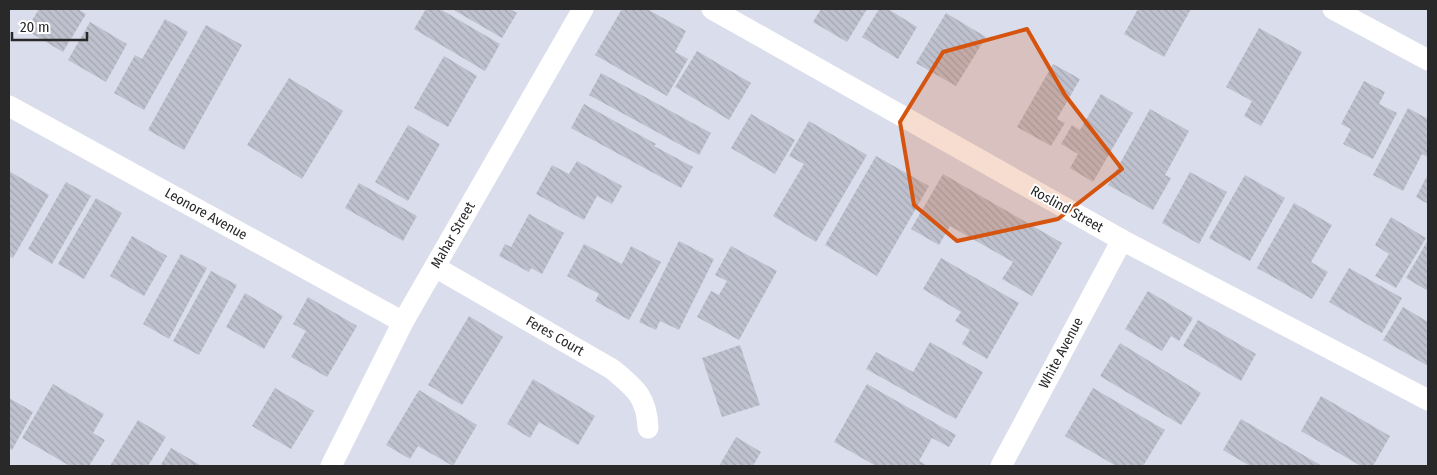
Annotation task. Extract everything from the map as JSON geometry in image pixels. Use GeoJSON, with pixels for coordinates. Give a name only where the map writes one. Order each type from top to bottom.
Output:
{"type":"FeatureCollection","features":[{"type":"Feature","properties":{"kind":"street","name":"Mahar Street"},"geometry":{"type":"LineString","coordinates":[[331,466],[404,322],[583,9]]}},
{"type":"Feature","properties":{"kind":"street","name":"Roslind Street"},"geometry":{"type":"LineString","coordinates":[[712,9],[1122,240],[1428,400]]}},
{"type":"Feature","properties":{"kind":"street"},"geometry":{"type":"LineString","coordinates":[[1333,9],[1428,60]]}},
{"type":"Feature","properties":{"kind":"street","name":"Leonore Avenue"},"geometry":{"type":"LineString","coordinates":[[9,106],[404,322]]}},
{"type":"Feature","properties":{"kind":"street","name":"White Avenue"},"geometry":{"type":"LineString","coordinates":[[1001,466],[1122,240]]}},
{"type":"Feature","properties":{"kind":"street","name":"Feres Court"},"geometry":{"type":"LineString","coordinates":[[435,266],[612,369],[632,385],[643,398],[648,412],[648,428]]}},
{"type":"Feature","properties":{"kind":"highlighted area"},"geometry":{"type":"Polygon","coordinates":[[[1027,29],[1065,95],[1122,169],[1058,219],[957,241],[914,205],[900,122],[943,52],[1027,29]]]}},
{"type":"Feature","properties":{"kind":"building"},"geometry":{"type":"Polygon","coordinates":[[[39,9],[78,9],[86,14],[63,52],[26,30],[39,9]]]}},
{"type":"Feature","properties":{"kind":"building"},"geometry":{"type":"Polygon","coordinates":[[[426,9],[440,9],[500,44],[485,71],[414,29],[426,9]]]}},
{"type":"Feature","properties":{"kind":"building"},"geometry":{"type":"Polygon","coordinates":[[[452,9],[510,9],[517,13],[502,38],[452,9]]]}},
{"type":"Feature","properties":{"kind":"building"},"geometry":{"type":"Polygon","coordinates":[[[622,9],[647,9],[686,31],[675,52],[688,59],[667,96],[595,55],[622,9]]]}},
{"type":"Feature","properties":{"kind":"building"},"geometry":{"type":"Polygon","coordinates":[[[821,9],[867,9],[847,42],[813,22],[821,9]]]}},
{"type":"Feature","properties":{"kind":"building"},"geometry":{"type":"Polygon","coordinates":[[[879,9],[888,9],[917,27],[898,59],[862,37],[879,9]]]}},
{"type":"Feature","properties":{"kind":"building"},"geometry":{"type":"Polygon","coordinates":[[[1138,9],[1191,9],[1164,57],[1124,34],[1138,9]]]}},
{"type":"Feature","properties":{"kind":"building"},"geometry":{"type":"Polygon","coordinates":[[[946,13],[986,37],[956,86],[916,63],[946,13]]]}},
{"type":"Feature","properties":{"kind":"building"},"geometry":{"type":"Polygon","coordinates":[[[165,19],[188,32],[144,110],[114,93],[135,55],[142,59],[165,19]]]}},
{"type":"Feature","properties":{"kind":"building"},"geometry":{"type":"Polygon","coordinates":[[[90,22],[127,44],[106,82],[68,60],[90,22]]]}},
{"type":"Feature","properties":{"kind":"building"},"geometry":{"type":"Polygon","coordinates":[[[206,25],[242,45],[184,150],[148,130],[206,25]]]}},
{"type":"Feature","properties":{"kind":"building"},"geometry":{"type":"Polygon","coordinates":[[[1259,28],[1302,52],[1261,126],[1244,116],[1252,101],[1226,87],[1259,28]]]}},
{"type":"Feature","properties":{"kind":"building"},"geometry":{"type":"Polygon","coordinates":[[[697,51],[751,83],[729,120],[675,87],[697,51]]]}},
{"type":"Feature","properties":{"kind":"building"},"geometry":{"type":"Polygon","coordinates":[[[444,56],[477,76],[448,127],[414,108],[444,56]]]}},
{"type":"Feature","properties":{"kind":"building"},"geometry":{"type":"Polygon","coordinates":[[[1053,64],[1080,79],[1057,119],[1065,123],[1051,146],[1017,127],[1053,64]]]}},
{"type":"Feature","properties":{"kind":"building"},"geometry":{"type":"Polygon","coordinates":[[[601,73],[711,133],[699,155],[589,95],[601,73]]]}},
{"type":"Feature","properties":{"kind":"building"},"geometry":{"type":"Polygon","coordinates":[[[289,78],[343,111],[302,179],[247,145],[289,78]]]}},
{"type":"Feature","properties":{"kind":"building"},"geometry":{"type":"Polygon","coordinates":[[[1364,81],[1385,92],[1379,104],[1397,113],[1373,159],[1343,144],[1351,129],[1341,124],[1364,81]]]}},
{"type":"Feature","properties":{"kind":"building"},"geometry":{"type":"Polygon","coordinates":[[[1101,94],[1133,113],[1093,182],[1070,168],[1078,154],[1061,144],[1072,125],[1080,130],[1101,94]]]}},
{"type":"Feature","properties":{"kind":"building"},"geometry":{"type":"Polygon","coordinates":[[[584,104],[693,167],[681,188],[571,128],[584,104]]]}},
{"type":"Feature","properties":{"kind":"building"},"geometry":{"type":"Polygon","coordinates":[[[1408,108],[1428,119],[1428,157],[1422,154],[1403,191],[1373,175],[1408,108]]]}},
{"type":"Feature","properties":{"kind":"building"},"geometry":{"type":"Polygon","coordinates":[[[1150,109],[1189,131],[1165,175],[1171,178],[1153,210],[1108,185],[1150,109]]]}},
{"type":"Feature","properties":{"kind":"building"},"geometry":{"type":"Polygon","coordinates":[[[751,114],[795,140],[775,174],[731,148],[751,114]]]}},
{"type":"Feature","properties":{"kind":"building"},"geometry":{"type":"Polygon","coordinates":[[[809,121],[867,155],[816,242],[773,216],[804,164],[789,156],[809,121]]]}},
{"type":"Feature","properties":{"kind":"building"},"geometry":{"type":"Polygon","coordinates":[[[408,125],[440,144],[408,201],[375,182],[408,125]]]}},
{"type":"Feature","properties":{"kind":"building"},"geometry":{"type":"Polygon","coordinates":[[[876,156],[929,186],[877,276],[825,245],[876,156]]]}},
{"type":"Feature","properties":{"kind":"building"},"geometry":{"type":"Polygon","coordinates":[[[577,161],[622,186],[612,204],[597,196],[584,220],[536,194],[552,165],[569,174],[577,161]]]}},
{"type":"Feature","properties":{"kind":"building"},"geometry":{"type":"Polygon","coordinates":[[[9,171],[49,195],[13,258],[9,256],[9,171]]]}},
{"type":"Feature","properties":{"kind":"building"},"geometry":{"type":"Polygon","coordinates":[[[1190,172],[1227,192],[1199,244],[1162,223],[1190,172]]]}},
{"type":"Feature","properties":{"kind":"building"},"geometry":{"type":"Polygon","coordinates":[[[943,174],[1062,243],[1032,296],[1002,279],[1013,262],[950,226],[939,245],[911,229],[943,174]]]}},
{"type":"Feature","properties":{"kind":"building"},"geometry":{"type":"Polygon","coordinates":[[[1428,174],[1428,204],[1416,197],[1428,174]]]}},
{"type":"Feature","properties":{"kind":"building"},"geometry":{"type":"Polygon","coordinates":[[[1245,175],[1285,198],[1250,261],[1209,238],[1245,175]]]}},
{"type":"Feature","properties":{"kind":"building"},"geometry":{"type":"Polygon","coordinates":[[[66,182],[91,196],[52,264],[28,249],[66,182]]]}},
{"type":"Feature","properties":{"kind":"building"},"geometry":{"type":"Polygon","coordinates":[[[359,183],[417,216],[403,241],[345,208],[359,183]]]}},
{"type":"Feature","properties":{"kind":"building"},"geometry":{"type":"Polygon","coordinates":[[[96,198],[122,213],[84,279],[58,264],[96,198]]]}},
{"type":"Feature","properties":{"kind":"building"},"geometry":{"type":"Polygon","coordinates":[[[1294,203],[1332,225],[1311,262],[1328,272],[1312,299],[1257,268],[1294,203]]]}},
{"type":"Feature","properties":{"kind":"building"},"geometry":{"type":"Polygon","coordinates":[[[529,214],[564,233],[542,274],[531,268],[529,272],[499,256],[505,244],[511,247],[529,214]]]}},
{"type":"Feature","properties":{"kind":"building"},"geometry":{"type":"Polygon","coordinates":[[[1391,217],[1426,238],[1396,288],[1375,276],[1389,254],[1375,245],[1391,217]]]}},
{"type":"Feature","properties":{"kind":"building"},"geometry":{"type":"Polygon","coordinates":[[[132,236],[167,256],[144,296],[110,276],[132,236]]]}},
{"type":"Feature","properties":{"kind":"building"},"geometry":{"type":"Polygon","coordinates":[[[1428,240],[1428,291],[1406,278],[1428,240]]]}},
{"type":"Feature","properties":{"kind":"building"},"geometry":{"type":"Polygon","coordinates":[[[679,241],[714,259],[679,330],[660,321],[656,330],[639,322],[679,241]]]}},
{"type":"Feature","properties":{"kind":"building"},"geometry":{"type":"Polygon","coordinates":[[[584,244],[622,264],[631,246],[661,262],[629,320],[595,301],[599,294],[567,276],[584,244]]]}},
{"type":"Feature","properties":{"kind":"building"},"geometry":{"type":"Polygon","coordinates":[[[731,246],[777,271],[739,340],[697,317],[711,291],[719,295],[727,281],[715,275],[731,246]]]}},
{"type":"Feature","properties":{"kind":"building"},"geometry":{"type":"Polygon","coordinates":[[[181,254],[207,268],[169,339],[143,324],[181,254]]]}},
{"type":"Feature","properties":{"kind":"building"},"geometry":{"type":"Polygon","coordinates":[[[941,258],[1019,303],[987,359],[962,344],[970,330],[955,321],[961,312],[923,289],[941,258]]]}},
{"type":"Feature","properties":{"kind":"building"},"geometry":{"type":"Polygon","coordinates":[[[1349,268],[1402,298],[1382,333],[1329,302],[1349,268]]]}},
{"type":"Feature","properties":{"kind":"building"},"geometry":{"type":"Polygon","coordinates":[[[211,271],[237,285],[199,355],[173,341],[211,271]]]}},
{"type":"Feature","properties":{"kind":"building"},"geometry":{"type":"Polygon","coordinates":[[[1148,291],[1193,318],[1179,341],[1171,336],[1162,351],[1125,329],[1148,291]]]}},
{"type":"Feature","properties":{"kind":"building"},"geometry":{"type":"Polygon","coordinates":[[[245,293],[283,316],[264,349],[226,327],[245,293]]]}},
{"type":"Feature","properties":{"kind":"building"},"geometry":{"type":"Polygon","coordinates":[[[308,297],[357,326],[327,377],[291,357],[306,331],[293,324],[308,297]]]}},
{"type":"Feature","properties":{"kind":"building"},"geometry":{"type":"Polygon","coordinates":[[[1403,307],[1428,322],[1428,366],[1383,340],[1403,307]]]}},
{"type":"Feature","properties":{"kind":"building"},"geometry":{"type":"Polygon","coordinates":[[[469,316],[503,337],[462,405],[428,385],[469,316]]]}},
{"type":"Feature","properties":{"kind":"building"},"geometry":{"type":"Polygon","coordinates":[[[1198,320],[1256,354],[1241,381],[1183,346],[1198,320]]]}},
{"type":"Feature","properties":{"kind":"building"},"geometry":{"type":"Polygon","coordinates":[[[930,342],[983,372],[956,419],[866,369],[876,352],[913,372],[930,342]]]}},
{"type":"Feature","properties":{"kind":"building"},"geometry":{"type":"Polygon","coordinates":[[[1120,343],[1201,393],[1181,425],[1100,376],[1120,343]]]}},
{"type":"Feature","properties":{"kind":"building"},"geometry":{"type":"Polygon","coordinates":[[[740,345],[760,405],[722,417],[702,358],[740,345]]]}},
{"type":"Feature","properties":{"kind":"building"},"geometry":{"type":"Polygon","coordinates":[[[533,379],[595,416],[578,445],[539,422],[530,438],[507,424],[533,379]]]}},
{"type":"Feature","properties":{"kind":"building"},"geometry":{"type":"Polygon","coordinates":[[[53,384],[104,414],[93,433],[105,440],[89,466],[70,466],[22,438],[53,384]]]}},
{"type":"Feature","properties":{"kind":"building"},"geometry":{"type":"Polygon","coordinates":[[[867,384],[956,435],[949,447],[932,438],[919,461],[928,466],[876,466],[834,442],[867,384]]]}},
{"type":"Feature","properties":{"kind":"building"},"geometry":{"type":"Polygon","coordinates":[[[275,388],[314,411],[291,449],[252,426],[275,388]]]}},
{"type":"Feature","properties":{"kind":"building"},"geometry":{"type":"Polygon","coordinates":[[[1093,388],[1165,430],[1143,466],[1116,466],[1065,436],[1093,388]]]}},
{"type":"Feature","properties":{"kind":"building"},"geometry":{"type":"Polygon","coordinates":[[[419,390],[477,425],[453,466],[418,446],[410,459],[386,445],[419,390]]]}},
{"type":"Feature","properties":{"kind":"building"},"geometry":{"type":"Polygon","coordinates":[[[1321,396],[1390,436],[1373,466],[1361,466],[1301,431],[1321,396]]]}},
{"type":"Feature","properties":{"kind":"building"},"geometry":{"type":"Polygon","coordinates":[[[9,398],[33,412],[12,450],[9,448],[9,398]]]}},
{"type":"Feature","properties":{"kind":"building"},"geometry":{"type":"Polygon","coordinates":[[[1241,419],[1322,466],[1250,466],[1223,450],[1241,419]]]}},
{"type":"Feature","properties":{"kind":"building"},"geometry":{"type":"Polygon","coordinates":[[[138,420],[166,437],[148,466],[110,466],[138,420]]]}},
{"type":"Feature","properties":{"kind":"building"},"geometry":{"type":"Polygon","coordinates":[[[736,437],[761,452],[753,466],[719,466],[736,437]]]}},
{"type":"Feature","properties":{"kind":"building"},"geometry":{"type":"Polygon","coordinates":[[[171,448],[200,465],[160,466],[171,448]]]}}]}
